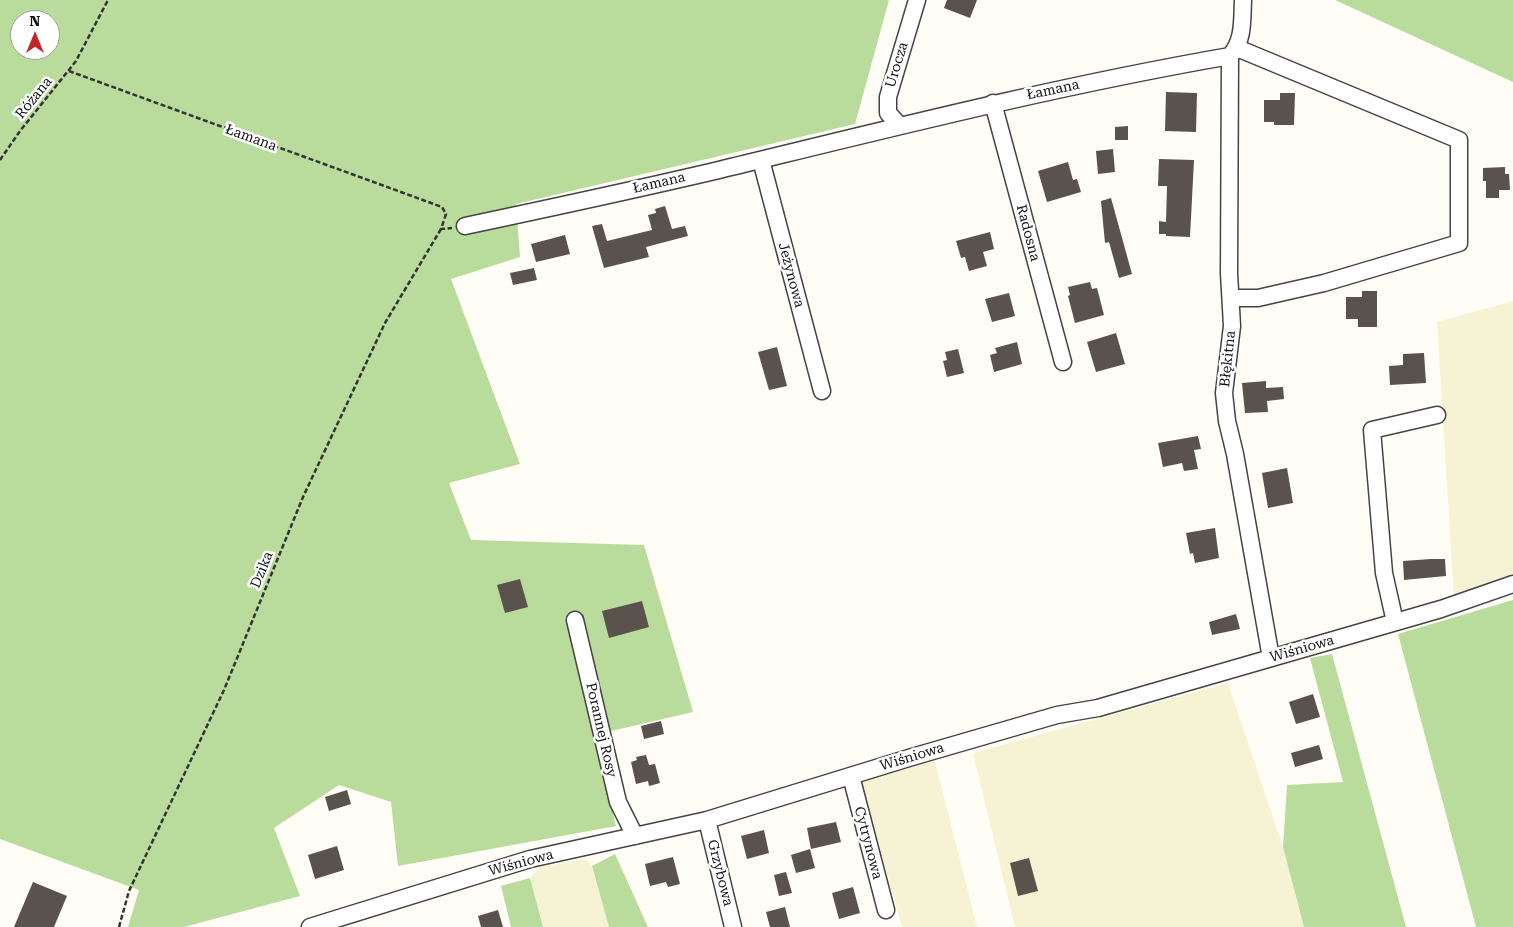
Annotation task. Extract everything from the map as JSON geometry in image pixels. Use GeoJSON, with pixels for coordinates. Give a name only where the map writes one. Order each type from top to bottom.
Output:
{"type":"FeatureCollection","features":[{"type":"Feature","properties":{"kind":"street","name":"Urocza"},"geometry":{"type":"LineString","coordinates":[[900,126],[888,113],[888,97],[917,0]]}},
{"type":"Feature","properties":{"kind":"street"},"geometry":{"type":"LineString","coordinates":[[1232,298],[1258,298],[1324,283],[1458,242],[1459,140],[1233,52],[1241,36],[1242,0]]}},
{"type":"Feature","properties":{"kind":"street","name":"Łamana"},"geometry":{"type":"LineString","coordinates":[[465,226],[761,160],[993,103],[1233,52]]}},
{"type":"Feature","properties":{"kind":"street","name":"Błękitna"},"geometry":{"type":"LineString","coordinates":[[1233,52],[1229,273],[1232,298],[1232,326],[1224,393],[1227,421],[1235,454],[1271,658]]}},
{"type":"Feature","properties":{"kind":"street","name":"Radosna"},"geometry":{"type":"LineString","coordinates":[[993,103],[1064,362]]}},
{"type":"Feature","properties":{"kind":"street","name":"Jeżynowa"},"geometry":{"type":"LineString","coordinates":[[761,160],[822,391]]}},
{"type":"Feature","properties":{"kind":"street"},"geometry":{"type":"LineString","coordinates":[[1395,622],[1384,573],[1372,430],[1437,415]]}},
{"type":"Feature","properties":{"kind":"street","name":"Wiśniowa"},"geometry":{"type":"LineString","coordinates":[[310,927],[530,859],[707,820],[1057,715],[1098,708],[1441,609],[1513,584]]}},
{"type":"Feature","properties":{"kind":"street","name":"Porannej Rosy"},"geometry":{"type":"LineString","coordinates":[[575,620],[618,802],[635,836]]}},
{"type":"Feature","properties":{"kind":"street","name":"Cytrynowa"},"geometry":{"type":"LineString","coordinates":[[851,776],[886,910]]}},
{"type":"Feature","properties":{"kind":"street","name":"Grzybowa"},"geometry":{"type":"LineString","coordinates":[[707,820],[733,927]]}},
{"type":"Feature","properties":{"kind":"path","name":"Różana"},"geometry":{"type":"LineString","coordinates":[[0,160],[20,131],[76,61],[108,0]]}},
{"type":"Feature","properties":{"kind":"path","name":"Łamana"},"geometry":{"type":"LineString","coordinates":[[68,71],[442,207],[446,214],[440,230]]}},
{"type":"Feature","properties":{"kind":"path"},"geometry":{"type":"LineString","coordinates":[[440,230],[465,226]]}},
{"type":"Feature","properties":{"kind":"path","name":"Dzika"},"geometry":{"type":"LineString","coordinates":[[119,927],[129,892],[224,690],[303,497],[385,323],[440,230]]}},
{"type":"Feature","properties":{"kind":"shaded area"},"geometry":{"type":"Polygon","coordinates":[[[1513,301],[1513,579],[1454,599],[1437,322],[1513,301]]]}},
{"type":"Feature","properties":{"kind":"shaded area"},"geometry":{"type":"Polygon","coordinates":[[[1228,683],[1283,847],[1304,927],[1015,927],[973,753],[1228,683]]]}},
{"type":"Feature","properties":{"kind":"shaded area"},"geometry":{"type":"Polygon","coordinates":[[[934,757],[977,927],[902,927],[861,779],[934,757]]]}},
{"type":"Feature","properties":{"kind":"shaded area"},"geometry":{"type":"Polygon","coordinates":[[[586,859],[592,866],[609,927],[543,927],[530,878],[539,867],[586,859]]]}},
{"type":"Feature","properties":{"kind":"green space"},"geometry":{"type":"Polygon","coordinates":[[[0,0],[889,0],[855,124],[516,204],[520,257],[451,279],[520,464],[449,483],[471,540],[644,545],[693,712],[594,735],[616,826],[398,866],[391,802],[339,785],[274,828],[300,896],[184,927],[128,927],[139,890],[0,839],[0,0]]]}},
{"type":"Feature","properties":{"kind":"green space"},"geometry":{"type":"Polygon","coordinates":[[[1335,0],[1513,0],[1513,82],[1335,0]]]}},
{"type":"Feature","properties":{"kind":"green space"},"geometry":{"type":"Polygon","coordinates":[[[1513,600],[1513,927],[1476,927],[1398,634],[1513,600]]]}},
{"type":"Feature","properties":{"kind":"green space"},"geometry":{"type":"Polygon","coordinates":[[[1332,654],[1406,927],[1304,927],[1283,847],[1287,785],[1343,782],[1310,658],[1332,654]]]}},
{"type":"Feature","properties":{"kind":"green space"},"geometry":{"type":"Polygon","coordinates":[[[615,854],[648,927],[609,927],[592,866],[615,854]]]}},
{"type":"Feature","properties":{"kind":"green space"},"geometry":{"type":"Polygon","coordinates":[[[530,878],[543,927],[511,927],[501,886],[530,878]]]}},
{"type":"Feature","properties":{"kind":"building"},"geometry":{"type":"Polygon","coordinates":[[[947,0],[977,0],[970,18],[944,8],[947,0]]]}},
{"type":"Feature","properties":{"kind":"building"},"geometry":{"type":"Polygon","coordinates":[[[1166,92],[1197,93],[1196,132],[1165,131],[1166,92]]]}},
{"type":"Feature","properties":{"kind":"building"},"geometry":{"type":"Polygon","coordinates":[[[1280,93],[1295,93],[1294,125],[1274,125],[1274,122],[1264,122],[1264,100],[1280,100],[1280,93]]]}},
{"type":"Feature","properties":{"kind":"building"},"geometry":{"type":"Polygon","coordinates":[[[1128,126],[1128,140],[1115,140],[1115,127],[1128,126]]]}},
{"type":"Feature","properties":{"kind":"building"},"geometry":{"type":"Polygon","coordinates":[[[1113,149],[1115,172],[1098,174],[1096,151],[1113,149]]]}},
{"type":"Feature","properties":{"kind":"building"},"geometry":{"type":"Polygon","coordinates":[[[1159,159],[1194,160],[1190,237],[1159,234],[1159,221],[1166,222],[1167,186],[1158,186],[1159,159]]]}},
{"type":"Feature","properties":{"kind":"building"},"geometry":{"type":"Polygon","coordinates":[[[1068,162],[1073,180],[1077,179],[1081,192],[1047,202],[1038,171],[1068,162]]]}},
{"type":"Feature","properties":{"kind":"building"},"geometry":{"type":"Polygon","coordinates":[[[1505,167],[1505,174],[1509,174],[1510,190],[1499,190],[1499,198],[1486,198],[1486,181],[1483,181],[1483,168],[1505,167]]]}},
{"type":"Feature","properties":{"kind":"building"},"geometry":{"type":"Polygon","coordinates":[[[1111,198],[1132,274],[1119,278],[1109,242],[1105,243],[1101,201],[1111,198]]]}},
{"type":"Feature","properties":{"kind":"building"},"geometry":{"type":"Polygon","coordinates":[[[665,206],[672,229],[685,226],[688,236],[646,247],[649,257],[604,268],[592,226],[602,224],[607,241],[652,230],[648,215],[656,213],[655,209],[665,206]]]}},
{"type":"Feature","properties":{"kind":"building"},"geometry":{"type":"Polygon","coordinates":[[[990,232],[994,249],[983,252],[987,266],[969,271],[965,257],[961,258],[956,241],[990,232]]]}},
{"type":"Feature","properties":{"kind":"building"},"geometry":{"type":"Polygon","coordinates":[[[565,235],[570,254],[536,262],[531,244],[565,235]]]}},
{"type":"Feature","properties":{"kind":"building"},"geometry":{"type":"Polygon","coordinates":[[[534,268],[537,280],[513,285],[510,273],[534,268]]]}},
{"type":"Feature","properties":{"kind":"building"},"geometry":{"type":"Polygon","coordinates":[[[1090,282],[1092,289],[1097,288],[1104,315],[1075,323],[1068,296],[1070,295],[1068,287],[1090,282]]]}},
{"type":"Feature","properties":{"kind":"building"},"geometry":{"type":"Polygon","coordinates":[[[1362,291],[1377,291],[1377,327],[1358,327],[1358,319],[1346,319],[1346,297],[1362,297],[1362,291]]]}},
{"type":"Feature","properties":{"kind":"building"},"geometry":{"type":"Polygon","coordinates":[[[1009,293],[1015,316],[992,322],[985,299],[1009,293]]]}},
{"type":"Feature","properties":{"kind":"building"},"geometry":{"type":"Polygon","coordinates":[[[1116,333],[1125,364],[1096,372],[1087,342],[1116,333]]]}},
{"type":"Feature","properties":{"kind":"building"},"geometry":{"type":"Polygon","coordinates":[[[1017,342],[1022,364],[994,372],[990,355],[997,353],[995,348],[1017,342]]]}},
{"type":"Feature","properties":{"kind":"building"},"geometry":{"type":"Polygon","coordinates":[[[777,347],[787,386],[769,390],[758,352],[777,347]]]}},
{"type":"Feature","properties":{"kind":"building"},"geometry":{"type":"Polygon","coordinates":[[[958,349],[964,373],[947,377],[943,361],[947,360],[945,352],[958,349]]]}},
{"type":"Feature","properties":{"kind":"building"},"geometry":{"type":"Polygon","coordinates":[[[1424,353],[1426,383],[1390,385],[1389,366],[1403,365],[1403,354],[1424,353]]]}},
{"type":"Feature","properties":{"kind":"building"},"geometry":{"type":"Polygon","coordinates":[[[1266,381],[1266,388],[1283,387],[1284,399],[1267,401],[1268,412],[1245,413],[1242,383],[1266,381]]]}},
{"type":"Feature","properties":{"kind":"building"},"geometry":{"type":"Polygon","coordinates":[[[1198,436],[1201,449],[1194,450],[1198,469],[1184,471],[1182,463],[1163,467],[1158,443],[1198,436]]]}},
{"type":"Feature","properties":{"kind":"building"},"geometry":{"type":"Polygon","coordinates":[[[1287,468],[1293,503],[1268,508],[1262,473],[1287,468]]]}},
{"type":"Feature","properties":{"kind":"building"},"geometry":{"type":"Polygon","coordinates":[[[1215,528],[1219,558],[1195,563],[1193,553],[1190,554],[1186,533],[1215,528]]]}},
{"type":"Feature","properties":{"kind":"building"},"geometry":{"type":"Polygon","coordinates":[[[1445,559],[1446,576],[1404,580],[1403,561],[1445,559]]]}},
{"type":"Feature","properties":{"kind":"building"},"geometry":{"type":"Polygon","coordinates":[[[520,579],[528,607],[505,613],[497,585],[520,579]]]}},
{"type":"Feature","properties":{"kind":"building"},"geometry":{"type":"Polygon","coordinates":[[[642,601],[649,627],[609,638],[602,611],[642,601]]]}},
{"type":"Feature","properties":{"kind":"building"},"geometry":{"type":"Polygon","coordinates":[[[1236,614],[1240,629],[1212,635],[1209,622],[1236,614]]]}},
{"type":"Feature","properties":{"kind":"building"},"geometry":{"type":"Polygon","coordinates":[[[1313,694],[1320,717],[1296,724],[1289,702],[1313,694]]]}},
{"type":"Feature","properties":{"kind":"building"},"geometry":{"type":"Polygon","coordinates":[[[661,721],[664,734],[644,739],[641,726],[661,721]]]}},
{"type":"Feature","properties":{"kind":"building"},"geometry":{"type":"Polygon","coordinates":[[[1319,745],[1323,759],[1295,767],[1291,753],[1319,745]]]}},
{"type":"Feature","properties":{"kind":"building"},"geometry":{"type":"Polygon","coordinates":[[[646,755],[649,765],[655,764],[660,783],[649,786],[648,781],[636,784],[631,762],[637,760],[636,757],[646,755]]]}},
{"type":"Feature","properties":{"kind":"building"},"geometry":{"type":"Polygon","coordinates":[[[347,790],[351,804],[329,811],[325,797],[347,790]]]}},
{"type":"Feature","properties":{"kind":"building"},"geometry":{"type":"Polygon","coordinates":[[[836,822],[841,842],[811,849],[807,828],[836,822]]]}},
{"type":"Feature","properties":{"kind":"building"},"geometry":{"type":"Polygon","coordinates":[[[764,830],[769,853],[747,859],[741,836],[764,830]]]}},
{"type":"Feature","properties":{"kind":"building"},"geometry":{"type":"Polygon","coordinates":[[[337,846],[344,870],[315,879],[308,855],[337,846]]]}},
{"type":"Feature","properties":{"kind":"building"},"geometry":{"type":"Polygon","coordinates":[[[810,849],[815,868],[796,873],[791,855],[810,849]]]}},
{"type":"Feature","properties":{"kind":"building"},"geometry":{"type":"Polygon","coordinates":[[[673,857],[680,884],[668,887],[666,882],[650,886],[645,864],[673,857]]]}},
{"type":"Feature","properties":{"kind":"building"},"geometry":{"type":"Polygon","coordinates":[[[1029,858],[1038,891],[1018,896],[1010,863],[1029,858]]]}},
{"type":"Feature","properties":{"kind":"building"},"geometry":{"type":"Polygon","coordinates":[[[786,872],[792,893],[779,896],[774,875],[786,872]]]}},
{"type":"Feature","properties":{"kind":"building"},"geometry":{"type":"Polygon","coordinates":[[[33,882],[67,896],[54,927],[14,927],[33,882]]]}},
{"type":"Feature","properties":{"kind":"building"},"geometry":{"type":"Polygon","coordinates":[[[853,887],[860,913],[839,919],[832,893],[853,887]]]}},
{"type":"Feature","properties":{"kind":"building"},"geometry":{"type":"Polygon","coordinates":[[[785,907],[790,927],[770,927],[766,912],[785,907]]]}},
{"type":"Feature","properties":{"kind":"building"},"geometry":{"type":"Polygon","coordinates":[[[498,910],[503,927],[481,927],[478,916],[498,910]]]}}]}
